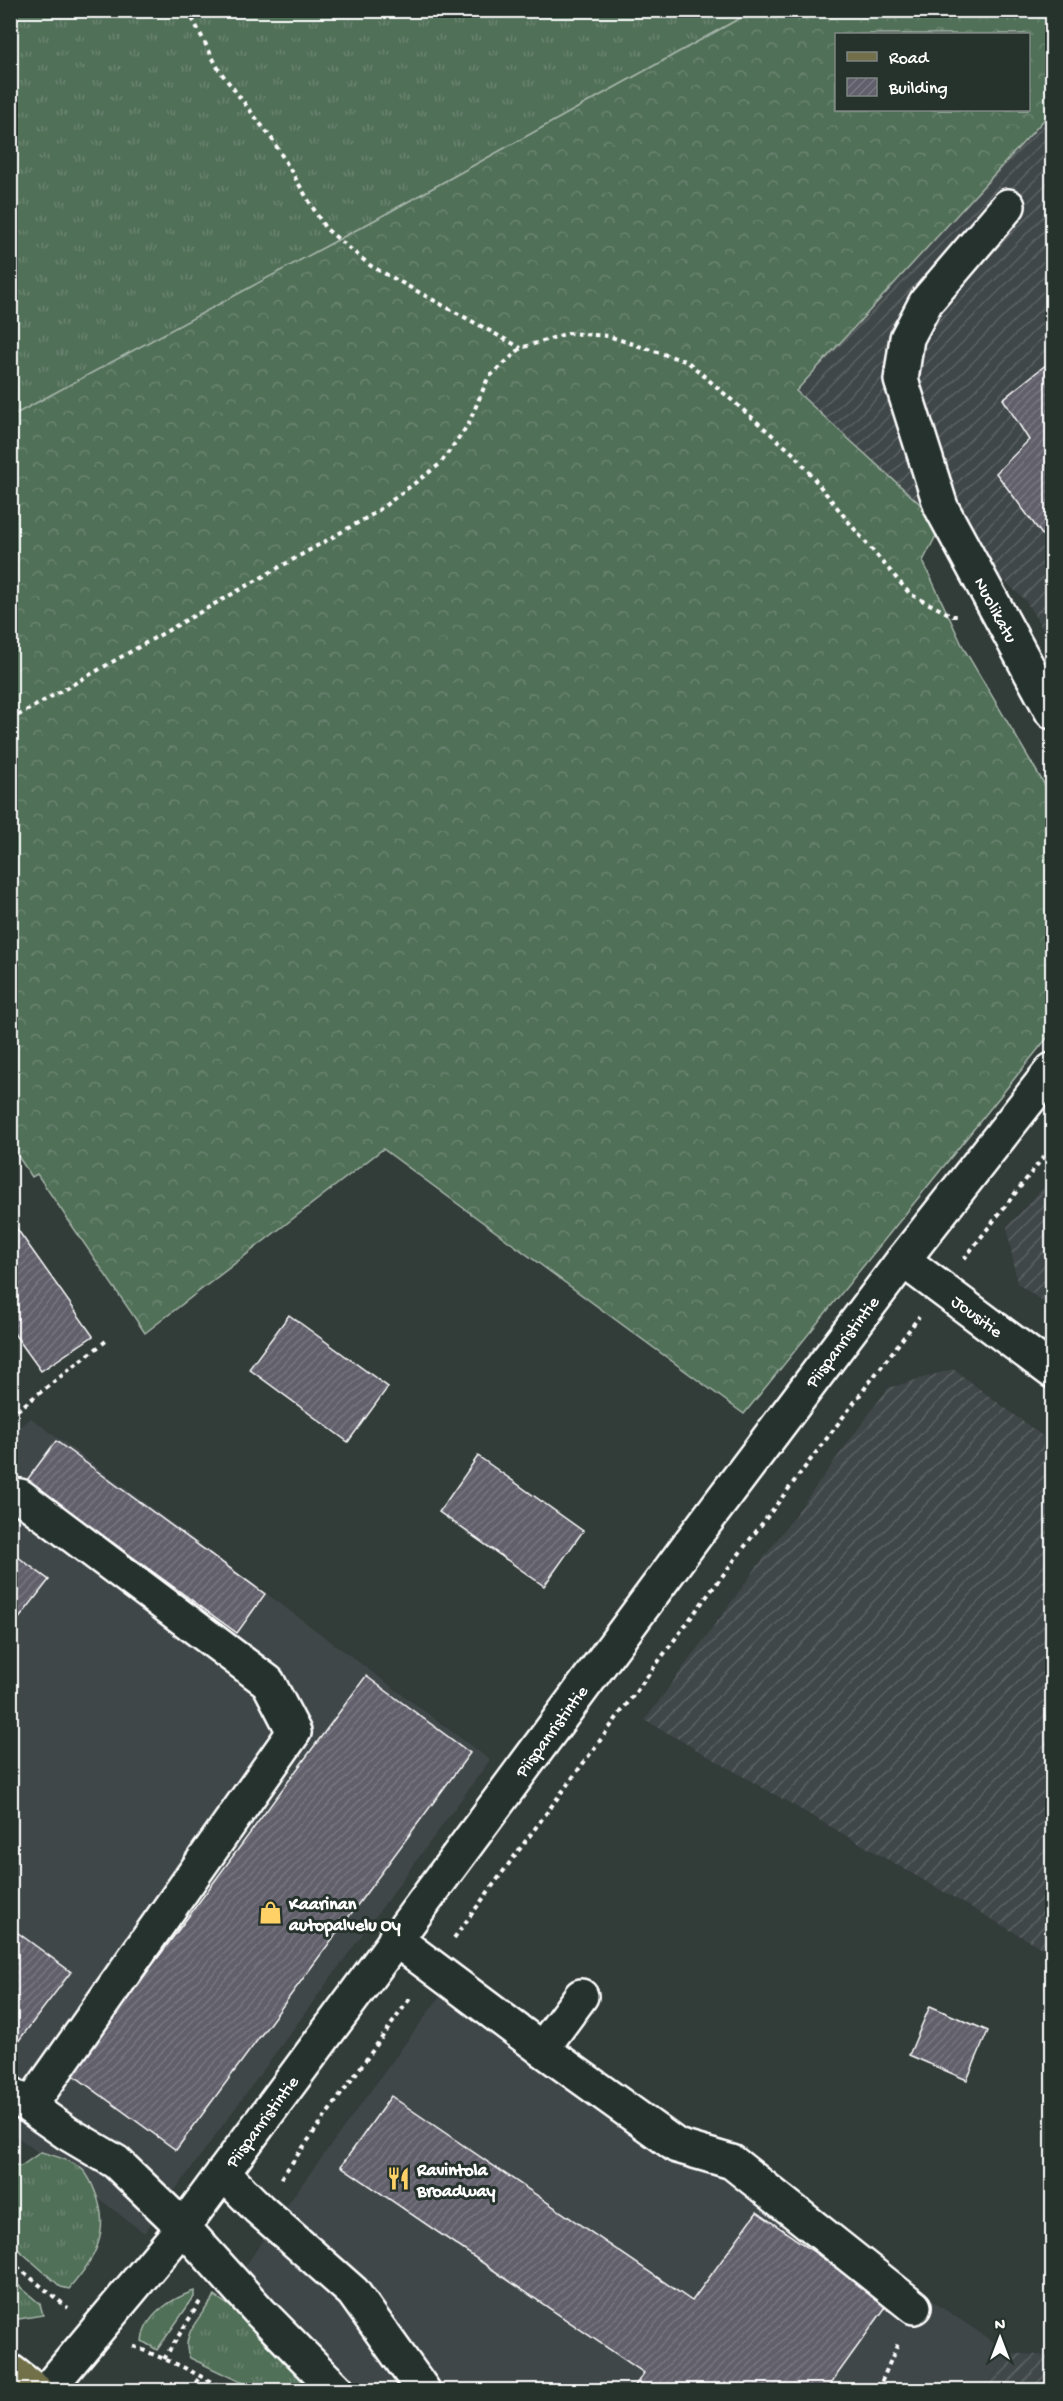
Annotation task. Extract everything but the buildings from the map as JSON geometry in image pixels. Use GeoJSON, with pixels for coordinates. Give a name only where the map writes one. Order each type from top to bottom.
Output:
{"type":"FeatureCollection","features":[{"type":"Feature","properties":{"kind":"main road"},"geometry":{"type":"LineString","coordinates":[[10,2370],[36,2391]]}},
{"type":"Feature","properties":{"kind":"street","name":"Nuolikatu"},"geometry":{"type":"LineString","coordinates":[[1008,206],[926,302],[907,338],[901,380],[941,507],[998,615],[1048,692]]}},
{"type":"Feature","properties":{"kind":"street","name":"Piispanristintie"},"geometry":{"type":"LineString","coordinates":[[47,2391],[183,2227],[704,1524],[903,1260],[1053,1070]]}},
{"type":"Feature","properties":{"kind":"street","name":"Jousitie"},"geometry":{"type":"LineString","coordinates":[[903,1260],[941,1289],[1050,1363]]}},
{"type":"Feature","properties":{"kind":"street"},"geometry":{"type":"LineString","coordinates":[[10,1495],[20,1496],[268,1682],[294,1732],[23,2109],[116,2163],[183,2227],[337,2391]]}},
{"type":"Feature","properties":{"kind":"street"},"geometry":{"type":"LineString","coordinates":[[396,1939],[542,2049],[677,2146],[732,2162],[914,2307]]}},
{"type":"Feature","properties":{"kind":"street"},"geometry":{"type":"LineString","coordinates":[[542,2049],[581,1996]]}},
{"type":"Feature","properties":{"kind":"street"},"geometry":{"type":"LineString","coordinates":[[223,2173],[353,2292],[423,2391]]}},
{"type":"Feature","properties":{"kind":"path"},"geometry":{"type":"LineString","coordinates":[[188,10],[219,70],[272,139],[325,228],[371,266],[521,348]]}},
{"type":"Feature","properties":{"kind":"path"},"geometry":{"type":"LineString","coordinates":[[10,720],[375,513],[440,464],[468,425],[488,378],[521,348],[568,333],[608,336],[688,362],[795,455],[910,594],[953,616],[998,615]]}},
{"type":"Feature","properties":{"kind":"path"},"geometry":{"type":"LineString","coordinates":[[259,2208],[433,1967],[698,1608],[1053,1146]]}},
{"type":"Feature","properties":{"kind":"path"},"geometry":{"type":"LineString","coordinates":[[10,1416],[106,1341]]}},
{"type":"Feature","properties":{"kind":"path"},"geometry":{"type":"LineString","coordinates":[[164,2359],[221,2269]]}},
{"type":"Feature","properties":{"kind":"path"},"geometry":{"type":"LineString","coordinates":[[878,2391],[914,2307]]}},
{"type":"Feature","properties":{"kind":"path"},"geometry":{"type":"LineString","coordinates":[[190,2391],[200,2377]]}},
{"type":"Feature","properties":{"kind":"shaded area"},"geometry":{"type":"Polygon","coordinates":[[[1052,111],[1052,645],[1025,600],[796,391],[1052,111]]]}},
{"type":"Feature","properties":{"kind":"shaded area"},"geometry":{"type":"Polygon","coordinates":[[[1052,1178],[1052,1309],[1017,1283],[1007,1227],[1052,1178]]]}},
{"type":"Feature","properties":{"kind":"shaded area"},"geometry":{"type":"Polygon","coordinates":[[[953,1369],[1052,1443],[1052,1954],[645,1720],[888,1388],[953,1369]]]}},
{"type":"Feature","properties":{"kind":"shaded area"},"geometry":{"type":"Polygon","coordinates":[[[31,1418],[490,1760],[144,2233],[11,2132],[10,1435],[31,1418]]]}},
{"type":"Feature","properties":{"kind":"shaded area"},"geometry":{"type":"Polygon","coordinates":[[[452,1980],[1010,2353],[983,2390],[368,2390],[227,2293],[297,2191],[452,1980]]]}},
{"type":"Feature","properties":{"kind":"shaded area"},"geometry":{"type":"Polygon","coordinates":[[[1010,2353],[1052,2356],[1052,2390],[983,2390],[1010,2353]]]}},
{"type":"Feature","properties":{"kind":"green space"},"geometry":{"type":"Polygon","coordinates":[[[11,11],[753,11],[384,215],[11,417],[11,11]]]}},
{"type":"Feature","properties":{"kind":"green space"},"geometry":{"type":"Polygon","coordinates":[[[753,11],[1052,11],[1052,111],[796,391],[942,524],[923,561],[964,649],[1052,797],[1052,1032],[744,1414],[383,1149],[145,1333],[37,1174],[32,1177],[11,1146],[10,417],[384,215],[753,11]]]}},
{"type":"Feature","properties":{"kind":"green space"},"geometry":{"type":"Polygon","coordinates":[[[41,2152],[68,2161],[83,2170],[92,2184],[100,2208],[102,2221],[98,2245],[86,2267],[69,2289],[61,2287],[11,2243],[11,2164],[21,2166],[41,2152]]]}},
{"type":"Feature","properties":{"kind":"green space"},"geometry":{"type":"Polygon","coordinates":[[[11,2279],[40,2304],[43,2315],[19,2319],[11,2317],[11,2279]]]}},
{"type":"Feature","properties":{"kind":"green space"},"geometry":{"type":"Polygon","coordinates":[[[194,2291],[194,2297],[157,2350],[142,2341],[148,2323],[161,2309],[168,2303],[194,2291]]]}},
{"type":"Feature","properties":{"kind":"green space"},"geometry":{"type":"Polygon","coordinates":[[[215,2296],[244,2316],[313,2390],[257,2390],[190,2358],[187,2350],[189,2333],[215,2296]]]}},
{"type":"Feature","properties":{"kind":"place","name":"Kaarinan autopalvelu Oy"},"geometry":{"type":"Point","coordinates":[271,1913]}},
{"type":"Feature","properties":{"kind":"place","name":"Ravintola Broadway"},"geometry":{"type":"Point","coordinates":[399,2179]}}]}
